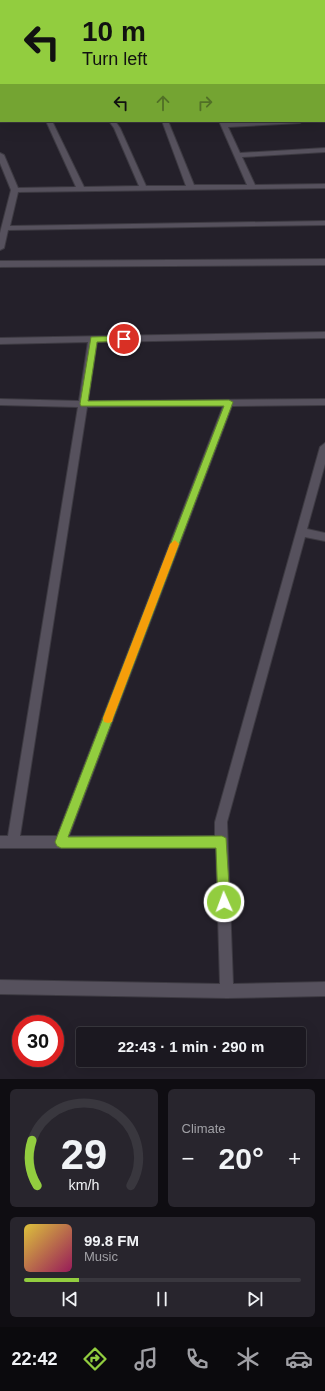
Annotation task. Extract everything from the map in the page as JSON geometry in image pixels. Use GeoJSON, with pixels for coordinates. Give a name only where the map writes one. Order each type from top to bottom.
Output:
{"type":"FeatureCollection","features":[{"type":"Feature","properties":{"kind":"street"},"geometry":{"type":"LineString","coordinates":[[49,122],[81,189]]}},
{"type":"Feature","properties":{"kind":"street"},"geometry":{"type":"LineString","coordinates":[[113,122],[117,128],[142,188]]}},
{"type":"Feature","properties":{"kind":"street"},"geometry":{"type":"LineString","coordinates":[[165,122],[191,188]]}},
{"type":"Feature","properties":{"kind":"street"},"geometry":{"type":"LineString","coordinates":[[252,187],[223,123],[262,122]]}},
{"type":"Feature","properties":{"kind":"street"},"geometry":{"type":"LineString","coordinates":[[237,155],[325,150]]}},
{"type":"Feature","properties":{"kind":"street"},"geometry":{"type":"LineString","coordinates":[[0,155],[16,190],[0,248]]}},
{"type":"Feature","properties":{"kind":"street"},"geometry":{"type":"LineString","coordinates":[[16,190],[325,186]]}},
{"type":"Feature","properties":{"kind":"street"},"geometry":{"type":"LineString","coordinates":[[6,228],[325,223]]}},
{"type":"Feature","properties":{"kind":"street"},"geometry":{"type":"LineString","coordinates":[[0,264],[325,262]]}},
{"type":"Feature","properties":{"kind":"street"},"geometry":{"type":"LineString","coordinates":[[0,341],[325,335]]}},
{"type":"Feature","properties":{"kind":"street"},"geometry":{"type":"LineString","coordinates":[[14,842],[93,339]]}},
{"type":"Feature","properties":{"kind":"street"},"geometry":{"type":"LineString","coordinates":[[0,402],[84,404],[325,402]]}},
{"type":"Feature","properties":{"kind":"street"},"geometry":{"type":"LineString","coordinates":[[61,842],[229,402]]}},
{"type":"Feature","properties":{"kind":"street"},"geometry":{"type":"LineString","coordinates":[[227,991],[221,822],[300,532],[325,447]]}},
{"type":"Feature","properties":{"kind":"street"},"geometry":{"type":"LineString","coordinates":[[300,532],[325,537]]}},
{"type":"Feature","properties":{"kind":"street"},"geometry":{"type":"LineString","coordinates":[[0,842],[222,842]]}},
{"type":"Feature","properties":{"kind":"street"},"geometry":{"type":"LineString","coordinates":[[0,988],[227,991],[325,989]]}},
{"type":"Feature","properties":{"kind":"slow traffic"},"geometry":{"type":"LineString","coordinates":[[108,718],[175,544]]}},
{"type":"Feature","properties":{"kind":"route"},"geometry":{"type":"LineString","coordinates":[[124,339],[93,339],[84,404],[229,402],[61,842],[222,842],[224,902]]}}]}
